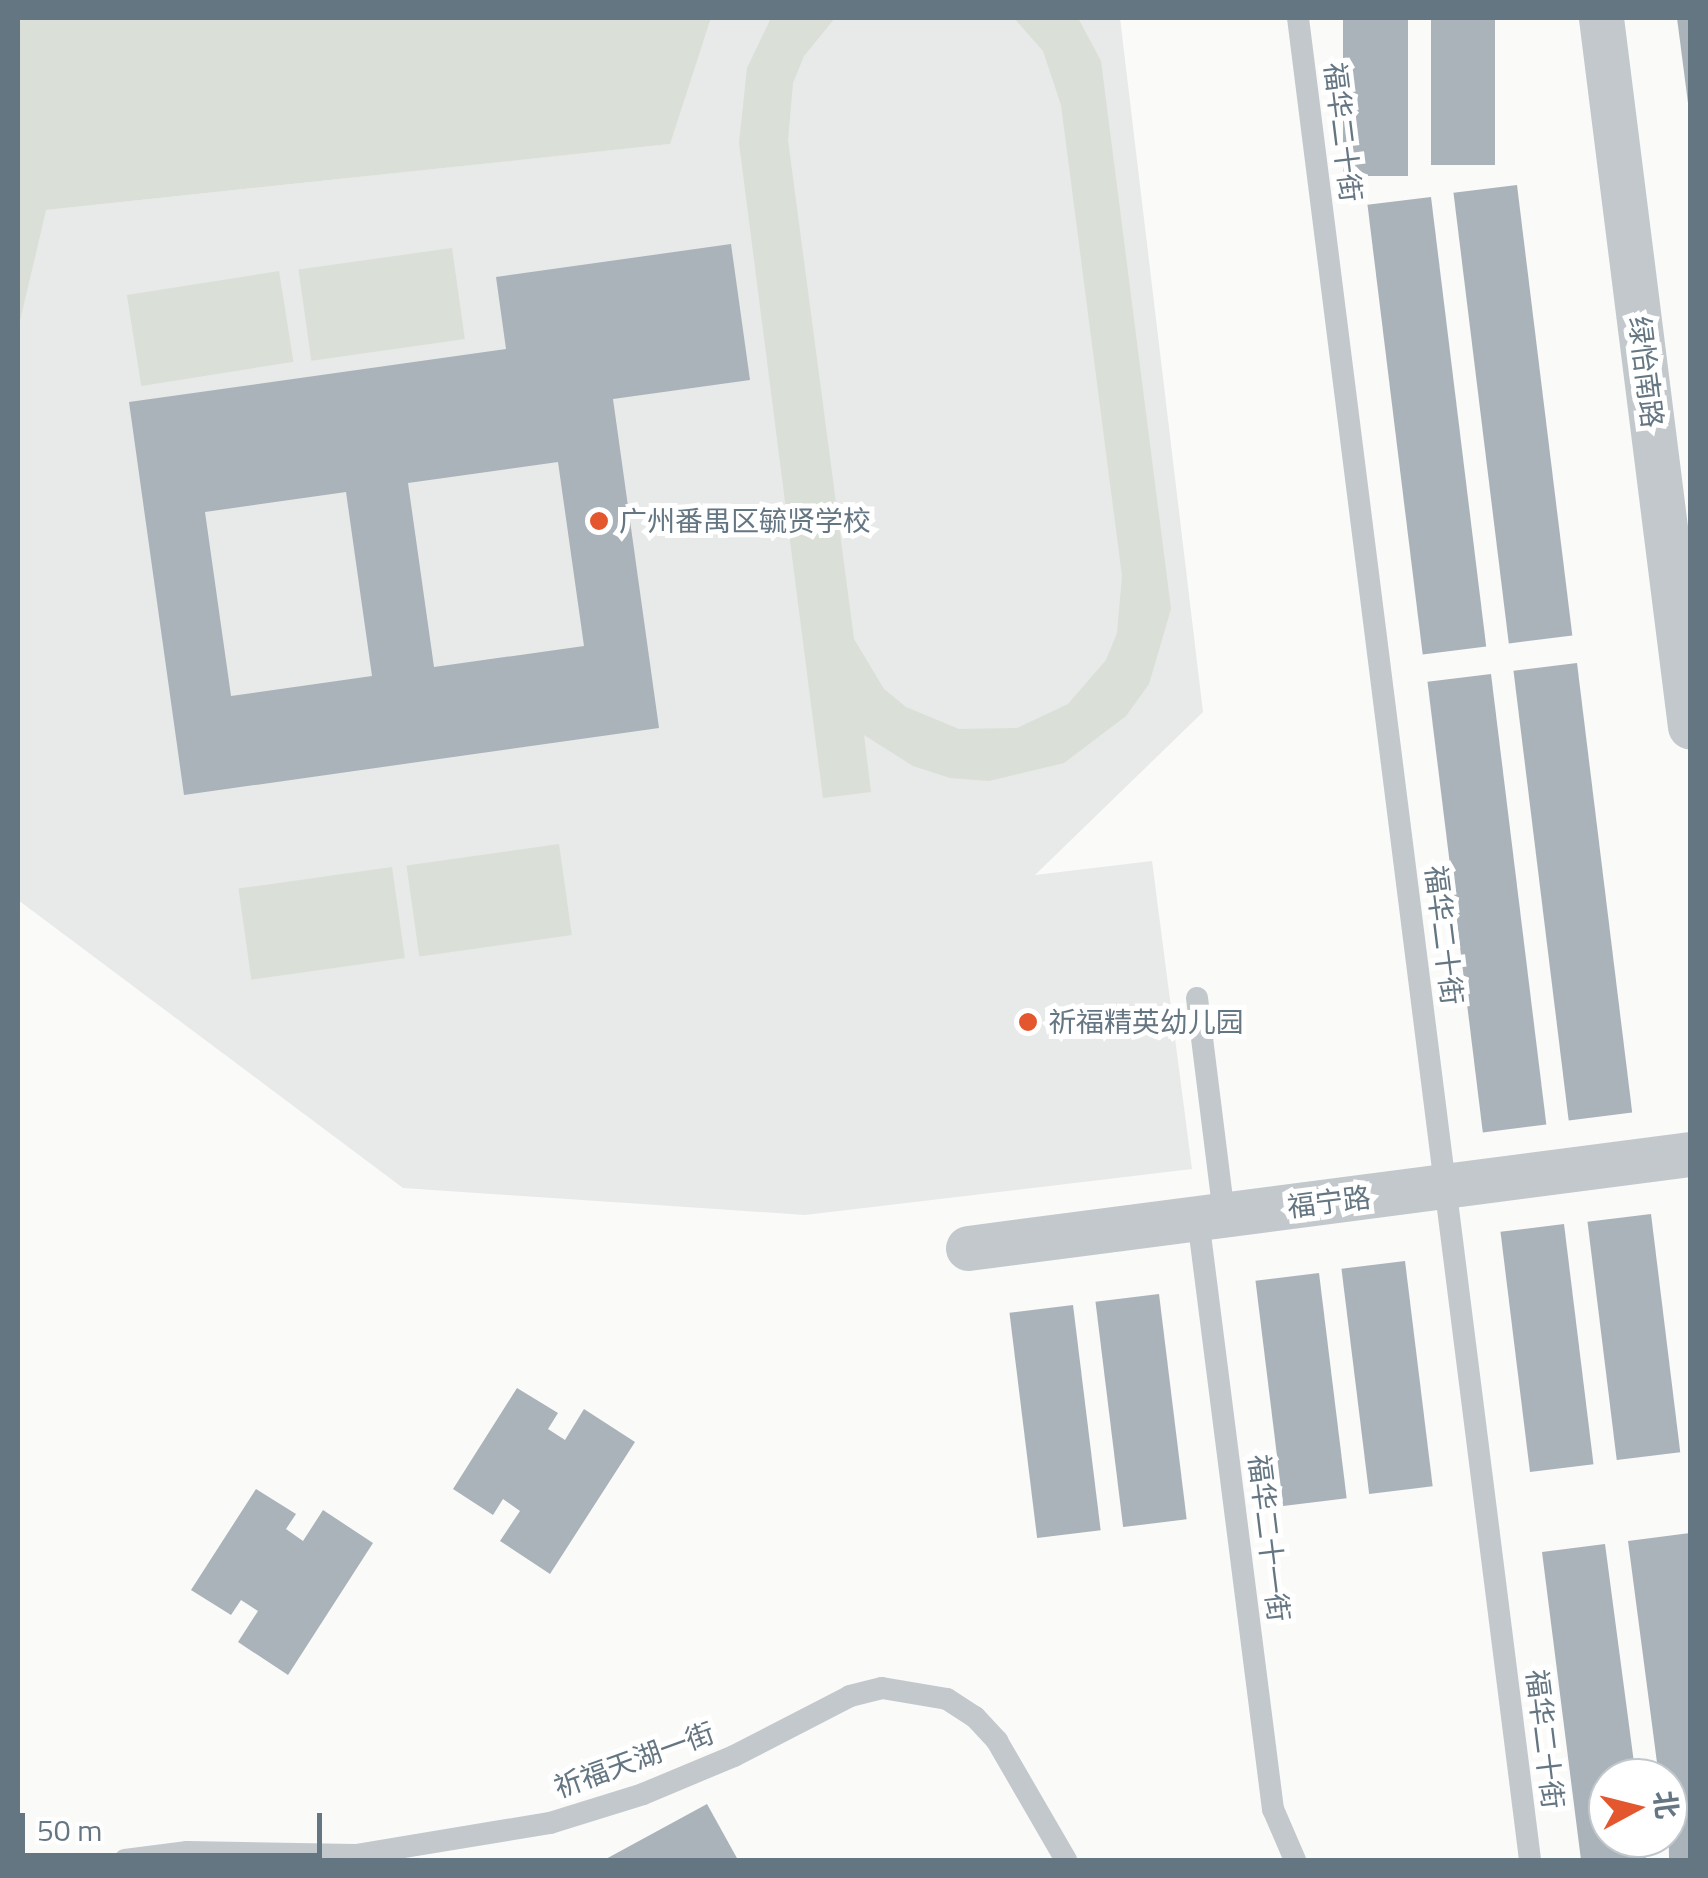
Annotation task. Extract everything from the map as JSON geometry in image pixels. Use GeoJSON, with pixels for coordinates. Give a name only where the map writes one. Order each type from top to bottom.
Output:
{"type":"FeatureCollection","features":[{"type":"Feature","properties":{"kind":"street","name":"绿怡南路"},"geometry":{"type":"LineString","coordinates":[[1601,18],[1690,726]]}},
{"type":"Feature","properties":{"kind":"street","name":"福宁路"},"geometry":{"type":"LineString","coordinates":[[968,1248],[1690,1154]]}},
{"type":"Feature","properties":{"kind":"lane","name":"福华二十街"},"geometry":{"type":"LineString","coordinates":[[1298,18],[1530,1860]]}},
{"type":"Feature","properties":{"kind":"lane","name":"福华二十一街"},"geometry":{"type":"LineString","coordinates":[[1197,998],[1211,1218],[1273,1809],[1295,1860]]}},
{"type":"Feature","properties":{"kind":"lane","name":"祈福天湖一街"},"geometry":{"type":"LineString","coordinates":[[125,1860],[188,1852],[356,1855],[550,1823],[643,1794],[734,1756],[850,1696],[882,1688],[947,1700],[975,1717],[996,1741],[1066,1860]]}},
{"type":"Feature","properties":{"kind":"shaded area"},"geometry":{"type":"Polygon","coordinates":[[[18,18],[711,18],[670,144],[46,210],[18,330],[18,18]]]}},
{"type":"Feature","properties":{"kind":"shaded area","name":"广州番禺区毓贤学校"},"geometry":{"type":"Polygon","coordinates":[[[711,18],[1120,18],[1203,712],[1035,875],[1152,861],[1192,1169],[805,1215],[403,1188],[18,900],[18,330],[45,210],[669,144],[711,18]]]}},
{"type":"Feature","properties":{"kind":"shaded area"},"geometry":{"type":"Polygon","coordinates":[[[771,18],[835,18],[804,56],[793,83],[788,140],[854,639],[884,689],[906,707],[959,729],[1017,728],[1068,704],[1106,660],[1117,633],[1122,576],[1061,105],[1043,51],[1014,18],[1078,18],[1101,61],[1171,609],[1149,684],[1126,716],[1064,763],[989,781],[950,778],[913,766],[864,735],[871,792],[823,798],[739,143],[747,68],[771,18]]]}},
{"type":"Feature","properties":{"kind":"shaded area"},"geometry":{"type":"Polygon","coordinates":[[[452,248],[465,339],[311,361],[299,270],[452,248]]]}},
{"type":"Feature","properties":{"kind":"shaded area"},"geometry":{"type":"Polygon","coordinates":[[[279,271],[293,362],[141,386],[127,295],[279,271]]]}},
{"type":"Feature","properties":{"kind":"shaded area"},"geometry":{"type":"Polygon","coordinates":[[[559,844],[572,935],[419,957],[406,865],[559,844]]]}},
{"type":"Feature","properties":{"kind":"shaded area"},"geometry":{"type":"Polygon","coordinates":[[[392,867],[405,958],[251,980],[239,889],[392,867]]]}},
{"type":"Feature","properties":{"kind":"building"},"geometry":{"type":"Polygon","coordinates":[[[1343,18],[1408,18],[1408,176],[1343,176],[1343,18]]]}},
{"type":"Feature","properties":{"kind":"building"},"geometry":{"type":"Polygon","coordinates":[[[1431,18],[1495,18],[1495,165],[1431,165],[1431,18]]]}},
{"type":"Feature","properties":{"kind":"building"},"geometry":{"type":"Polygon","coordinates":[[[1677,18],[1690,18],[1690,103],[1688,103],[1677,18]]]}},
{"type":"Feature","properties":{"kind":"building"},"geometry":{"type":"Polygon","coordinates":[[[1517,185],[1572,636],[1509,643],[1453,193],[1517,185]]]}},
{"type":"Feature","properties":{"kind":"building"},"geometry":{"type":"Polygon","coordinates":[[[1431,197],[1486,647],[1423,654],[1367,205],[1431,197]]]}},
{"type":"Feature","properties":{"kind":"building"},"geometry":{"type":"Polygon","coordinates":[[[731,244],[750,380],[613,399],[659,728],[184,795],[129,402],[506,349],[496,277],[731,244]],[[558,462],[408,483],[434,667],[584,646],[558,462]],[[346,492],[205,512],[231,696],[372,676],[346,492]]]}},
{"type":"Feature","properties":{"kind":"building"},"geometry":{"type":"Polygon","coordinates":[[[1577,663],[1632,1113],[1569,1120],[1513,671],[1577,663]]]}},
{"type":"Feature","properties":{"kind":"building"},"geometry":{"type":"Polygon","coordinates":[[[1491,674],[1546,1125],[1483,1132],[1427,682],[1491,674]]]}},
{"type":"Feature","properties":{"kind":"building"},"geometry":{"type":"Polygon","coordinates":[[[1651,1214],[1680,1452],[1617,1460],[1587,1222],[1651,1214]]]}},
{"type":"Feature","properties":{"kind":"building"},"geometry":{"type":"Polygon","coordinates":[[[1564,1224],[1593,1464],[1530,1472],[1500,1232],[1564,1224]]]}},
{"type":"Feature","properties":{"kind":"building"},"geometry":{"type":"Polygon","coordinates":[[[1405,1261],[1433,1486],[1369,1494],[1341,1269],[1405,1261]]]}},
{"type":"Feature","properties":{"kind":"building"},"geometry":{"type":"Polygon","coordinates":[[[1319,1273],[1347,1498],[1283,1506],[1255,1281],[1319,1273]]]}},
{"type":"Feature","properties":{"kind":"building"},"geometry":{"type":"Polygon","coordinates":[[[1159,1294],[1187,1519],[1123,1527],[1095,1302],[1159,1294]]]}},
{"type":"Feature","properties":{"kind":"building"},"geometry":{"type":"Polygon","coordinates":[[[1073,1305],[1101,1530],[1037,1538],[1009,1313],[1073,1305]]]}},
{"type":"Feature","properties":{"kind":"building"},"geometry":{"type":"Polygon","coordinates":[[[517,1388],[558,1413],[548,1429],[565,1440],[584,1409],[635,1442],[550,1574],[500,1541],[520,1511],[503,1499],[493,1515],[453,1489],[517,1388]]]}},
{"type":"Feature","properties":{"kind":"building"},"geometry":{"type":"Polygon","coordinates":[[[256,1489],[296,1514],[286,1529],[303,1541],[323,1510],[373,1543],[288,1675],[238,1642],[258,1611],[241,1600],[231,1615],[191,1590],[256,1489]]]}},
{"type":"Feature","properties":{"kind":"building"},"geometry":{"type":"Polygon","coordinates":[[[1690,1533],[1690,1860],[1669,1860],[1688,1858],[1688,1758],[1656,1758],[1628,1541],[1690,1533]]]}},
{"type":"Feature","properties":{"kind":"building"},"geometry":{"type":"Polygon","coordinates":[[[1605,1544],[1633,1758],[1588,1758],[1588,1858],[1646,1860],[1581,1860],[1542,1552],[1605,1544]]]}},
{"type":"Feature","properties":{"kind":"building"},"geometry":{"type":"Polygon","coordinates":[[[707,1804],[738,1860],[604,1860],[707,1804]]]}},
{"type":"Feature","properties":{"kind":"place","name":"广州番禺区毓贤学校"},"geometry":{"type":"Point","coordinates":[599,521]}},
{"type":"Feature","properties":{"kind":"place","name":"祈福精英幼儿园"},"geometry":{"type":"Point","coordinates":[1028,1022]}}]}
